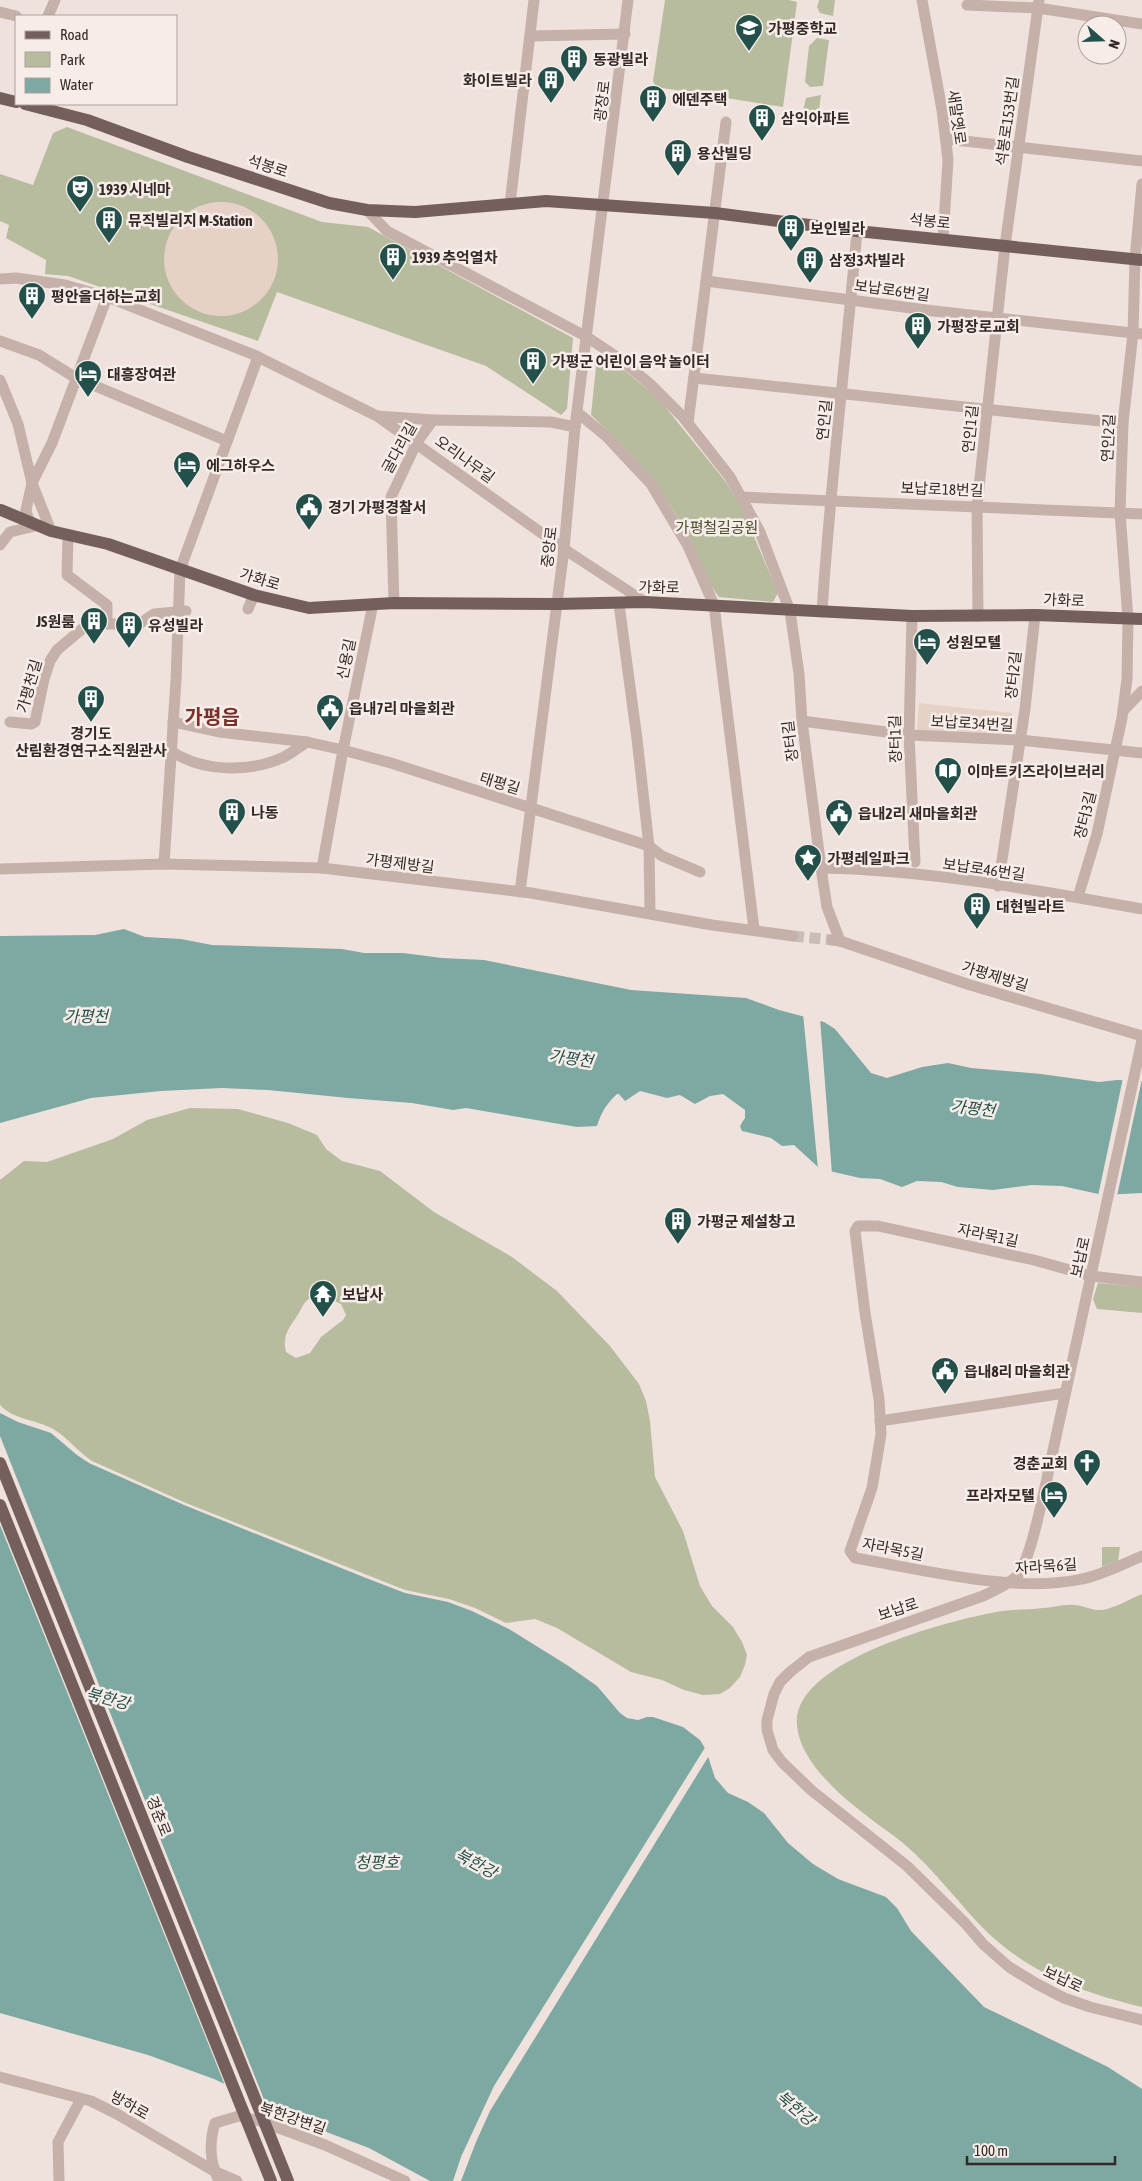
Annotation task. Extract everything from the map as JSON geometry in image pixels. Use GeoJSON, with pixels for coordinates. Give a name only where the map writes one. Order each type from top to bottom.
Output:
{"type":"FeatureCollection","features":[{"type":"Feature","properties":{"kind":"main road"},"geometry":{"type":"LineString","coordinates":[[0,98],[15,102]]}},
{"type":"Feature","properties":{"kind":"main road","name":"석봉로"},"geometry":{"type":"LineString","coordinates":[[29,105],[87,120],[188,157],[329,203],[366,210],[415,212],[546,201],[715,213],[858,231],[1138,259]]}},
{"type":"Feature","properties":{"kind":"main road"},"geometry":{"type":"LineString","coordinates":[[0,504],[0,514]]}},
{"type":"Feature","properties":{"kind":"main road","name":"가화로"},"geometry":{"type":"LineString","coordinates":[[1,510],[35,526],[68,536],[108,544],[254,595],[309,608],[394,603],[619,604],[645,602],[714,604],[790,611],[912,616],[1035,615],[1142,619]]}},
{"type":"Feature","properties":{"kind":"main road","name":"가화로"},"geometry":{"type":"LineString","coordinates":[[0,522],[35,526]]}},
{"type":"Feature","properties":{"kind":"main road","name":"경춘로"},"geometry":{"type":"LineString","coordinates":[[0,1463],[288,2181]]}},
{"type":"Feature","properties":{"kind":"main road"},"geometry":{"type":"LineString","coordinates":[[0,1505],[272,2181]]}},
{"type":"Feature","properties":{"kind":"street"},"geometry":{"type":"LineString","coordinates":[[48,15],[55,0]]}},
{"type":"Feature","properties":{"kind":"street"},"geometry":{"type":"LineString","coordinates":[[510,204],[534,0]]}},
{"type":"Feature","properties":{"kind":"street","name":"광장로"},"geometry":{"type":"LineString","coordinates":[[604,205],[628,0]]}},
{"type":"Feature","properties":{"kind":"street","name":"새말옛로"},"geometry":{"type":"LineString","coordinates":[[922,0],[946,139],[948,174],[943,239]]}},
{"type":"Feature","properties":{"kind":"street"},"geometry":{"type":"LineString","coordinates":[[967,5],[1039,4],[1142,24]]}},
{"type":"Feature","properties":{"kind":"street","name":"석봉로153번길"},"geometry":{"type":"LineString","coordinates":[[1005,246],[1039,4]]}},
{"type":"Feature","properties":{"kind":"street"},"geometry":{"type":"LineString","coordinates":[[0,12],[15,16]]}},
{"type":"Feature","properties":{"kind":"street"},"geometry":{"type":"LineString","coordinates":[[530,36],[625,34]]}},
{"type":"Feature","properties":{"kind":"street"},"geometry":{"type":"LineString","coordinates":[[688,423],[726,122]]}},
{"type":"Feature","properties":{"kind":"street"},"geometry":{"type":"LineString","coordinates":[[946,139],[1142,161]]}},
{"type":"Feature","properties":{"kind":"street","name":"연인2길"},"geometry":{"type":"LineString","coordinates":[[1128,619],[1120,512],[1123,423],[1138,333],[1138,259],[1142,184]]}},
{"type":"Feature","properties":{"kind":"street","name":"중앙로"},"geometry":{"type":"LineString","coordinates":[[520,892],[564,549],[576,427],[604,205]]}},
{"type":"Feature","properties":{"kind":"street","name":"장터길"},"geometry":{"type":"LineString","coordinates":[[366,210],[388,231],[587,337],[620,359],[650,384],[688,423],[730,477],[760,532],[790,611],[821,868]]}},
{"type":"Feature","properties":{"kind":"street","name":"연인길"},"geometry":{"type":"LineString","coordinates":[[822,612],[829,500],[858,231]]}},
{"type":"Feature","properties":{"kind":"street","name":"연인1길"},"geometry":{"type":"LineString","coordinates":[[978,616],[977,506],[1005,246]]}},
{"type":"Feature","properties":{"kind":"street","name":"오리나무길"},"geometry":{"type":"LineString","coordinates":[[0,279],[16,278],[65,285],[107,297],[258,357],[377,416],[417,442],[564,549],[645,602]]}},
{"type":"Feature","properties":{"kind":"street","name":"보납로6번길"},"geometry":{"type":"LineString","coordinates":[[706,281],[997,319],[1138,333]]}},
{"type":"Feature","properties":{"kind":"street"},"geometry":{"type":"LineString","coordinates":[[0,545],[10,532],[35,526],[27,514],[26,506],[32,483],[52,443],[107,297]]}},
{"type":"Feature","properties":{"kind":"street"},"geometry":{"type":"LineString","coordinates":[[0,342],[39,356],[76,378],[227,441]]}},
{"type":"Feature","properties":{"kind":"street"},"geometry":{"type":"LineString","coordinates":[[164,864],[173,722],[183,612],[180,570],[258,357]]}},
{"type":"Feature","properties":{"kind":"street"},"geometry":{"type":"LineString","coordinates":[[694,378],[842,392],[987,411],[1123,423]]}},
{"type":"Feature","properties":{"kind":"street"},"geometry":{"type":"LineString","coordinates":[[0,380],[18,424],[32,483],[51,531]]}},
{"type":"Feature","properties":{"kind":"street"},"geometry":{"type":"LineString","coordinates":[[578,413],[606,436],[651,484],[688,546],[714,604],[754,929]]}},
{"type":"Feature","properties":{"kind":"street"},"geometry":{"type":"LineString","coordinates":[[377,416],[433,420]]}},
{"type":"Feature","properties":{"kind":"street","name":"굴다리길"},"geometry":{"type":"LineString","coordinates":[[394,603],[391,497],[417,442],[433,420],[550,422],[576,427]]}},
{"type":"Feature","properties":{"kind":"street","name":"보납로18번길"},"geometry":{"type":"LineString","coordinates":[[741,497],[1142,514]]}},
{"type":"Feature","properties":{"kind":"street"},"geometry":{"type":"LineString","coordinates":[[0,504],[16,510],[26,506]]}},
{"type":"Feature","properties":{"kind":"street"},"geometry":{"type":"LineString","coordinates":[[68,536],[67,574],[106,605],[107,624]]}},
{"type":"Feature","properties":{"kind":"street"},"geometry":{"type":"LineString","coordinates":[[248,609],[254,595]]}},
{"type":"Feature","properties":{"kind":"street","name":"신용길"},"geometry":{"type":"LineString","coordinates":[[322,868],[342,750],[373,604]]}},
{"type":"Feature","properties":{"kind":"street"},"geometry":{"type":"LineString","coordinates":[[619,604],[649,846],[650,912]]}},
{"type":"Feature","properties":{"kind":"street","name":"가평천길"},"geometry":{"type":"LineString","coordinates":[[10,722],[33,724],[36,718],[46,670],[57,650],[89,625],[139,624],[154,614],[183,612]]}},
{"type":"Feature","properties":{"kind":"street","name":"장터2길"},"geometry":{"type":"LineString","coordinates":[[998,886],[1020,740],[1035,615]]}},
{"type":"Feature","properties":{"kind":"street","name":"장터1길"},"geometry":{"type":"LineString","coordinates":[[912,616],[909,735],[915,862]]}},
{"type":"Feature","properties":{"kind":"street","name":"장터3길"},"geometry":{"type":"LineString","coordinates":[[1078,897],[1097,834],[1124,710],[1127,679],[1128,619]]}},
{"type":"Feature","properties":{"kind":"street"},"geometry":{"type":"LineString","coordinates":[[1124,710],[1142,691]]}},
{"type":"Feature","properties":{"kind":"street","name":"보납로34번길"},"geometry":{"type":"LineString","coordinates":[[802,721],[909,735],[1020,740],[1142,753]]}},
{"type":"Feature","properties":{"kind":"street"},"geometry":{"type":"LineString","coordinates":[[173,722],[219,732],[307,742],[342,750]]}},
{"type":"Feature","properties":{"kind":"street"},"geometry":{"type":"LineString","coordinates":[[171,751],[202,764],[219,767],[245,767],[282,758],[307,742]]}},
{"type":"Feature","properties":{"kind":"street","name":"태평길"},"geometry":{"type":"LineString","coordinates":[[342,750],[391,763],[649,846],[662,856],[700,872]]}},
{"type":"Feature","properties":{"kind":"street","name":"가평제방길"},"geometry":{"type":"LineString","coordinates":[[0,869],[164,864],[322,868],[520,892],[650,912],[712,925],[754,929],[793,936]]}},
{"type":"Feature","properties":{"kind":"street","name":"가평제방길"},"geometry":{"type":"LineString","coordinates":[[821,868],[827,907],[836,940],[967,984],[1142,1036]]}},
{"type":"Feature","properties":{"kind":"street","name":"보납로46번길"},"geometry":{"type":"LineString","coordinates":[[821,868],[874,869],[1078,897],[1142,909]]}},
{"type":"Feature","properties":{"kind":"street","name":"보납로"},"geometry":{"type":"LineString","coordinates":[[1142,1040],[1042,1498],[1021,1570],[1008,1583],[984,1596],[809,1657],[785,1677],[774,1694],[767,1720],[769,1738],[773,1750],[782,1762],[811,1790],[907,1866],[965,1923],[983,1944],[1009,1967],[1064,1998],[1090,2007],[1142,2020]]}},
{"type":"Feature","properties":{"kind":"street","name":"자라목1길"},"geometry":{"type":"LineString","coordinates":[[880,1421],[855,1231],[860,1225],[878,1226],[1034,1260],[1091,1276]]}},
{"type":"Feature","properties":{"kind":"street"},"geometry":{"type":"LineString","coordinates":[[1091,1276],[1142,1282]]}},
{"type":"Feature","properties":{"kind":"street"},"geometry":{"type":"LineString","coordinates":[[880,1421],[1065,1393]]}},
{"type":"Feature","properties":{"kind":"street","name":"자라목5길"},"geometry":{"type":"LineString","coordinates":[[880,1421],[880,1447],[872,1488],[850,1547],[852,1556],[1008,1583]]}},
{"type":"Feature","properties":{"kind":"street","name":"자라목6길"},"geometry":{"type":"LineString","coordinates":[[1008,1583],[1059,1582],[1082,1579],[1142,1556]]}},
{"type":"Feature","properties":{"kind":"street","name":"방하로"},"geometry":{"type":"LineString","coordinates":[[0,2077],[91,2101],[117,2114],[217,2176],[237,2181]]}},
{"type":"Feature","properties":{"kind":"street"},"geometry":{"type":"LineString","coordinates":[[59,2181],[58,2142],[81,2098]]}},
{"type":"Feature","properties":{"kind":"street","name":"북한강변길"},"geometry":{"type":"LineString","coordinates":[[217,2176],[210,2138],[215,2123],[239,2116],[260,2121],[324,2145],[405,2181]]}},
{"type":"Feature","properties":{"kind":"green space"},"geometry":{"type":"Polygon","coordinates":[[[665,0],[789,0],[797,2],[783,107],[656,87],[653,81],[665,0]]]}},
{"type":"Feature","properties":{"kind":"green space"},"geometry":{"type":"Polygon","coordinates":[[[819,0],[835,0],[833,16],[820,13],[817,7],[819,0]]]}},
{"type":"Feature","properties":{"kind":"green space"},"geometry":{"type":"Polygon","coordinates":[[[817,38],[829,40],[823,86],[810,87],[805,82],[809,46],[817,38]]]}},
{"type":"Feature","properties":{"kind":"green space"},"geometry":{"type":"Polygon","coordinates":[[[821,95],[819,110],[803,111],[806,98],[821,95]]]}},
{"type":"Feature","properties":{"kind":"green space"},"geometry":{"type":"Polygon","coordinates":[[[67,127],[322,222],[368,227],[573,338],[567,409],[561,415],[486,366],[277,292],[258,341],[68,276],[45,274],[46,260],[6,238],[9,225],[0,221],[0,174],[33,185],[53,133],[67,127]]]}},
{"type":"Feature","properties":{"kind":"green space","name":"가평철길공원"},"geometry":{"type":"Polygon","coordinates":[[[601,354],[613,361],[658,398],[726,482],[744,513],[778,593],[773,602],[719,597],[709,582],[688,537],[665,497],[630,454],[591,415],[597,357],[601,354]]]}},
{"type":"Feature","properties":{"kind":"green space"},"geometry":{"type":"Polygon","coordinates":[[[190,1108],[238,1109],[288,1123],[317,1135],[326,1149],[342,1161],[380,1171],[434,1212],[512,1257],[557,1291],[610,1346],[639,1384],[646,1401],[650,1421],[655,1477],[683,1531],[700,1586],[712,1606],[733,1627],[747,1655],[740,1677],[730,1688],[720,1694],[703,1695],[684,1690],[662,1680],[631,1672],[557,1628],[535,1619],[506,1623],[475,1608],[449,1599],[405,1590],[186,1503],[92,1461],[53,1429],[18,1417],[0,1405],[0,1180],[24,1161],[47,1162],[113,1139],[147,1120],[190,1108]],[[315,1296],[308,1299],[304,1304],[287,1332],[285,1341],[286,1352],[296,1358],[310,1353],[321,1337],[343,1320],[346,1315],[341,1304],[326,1297],[315,1296]]]}},
{"type":"Feature","properties":{"kind":"green space"},"geometry":{"type":"Polygon","coordinates":[[[1098,1283],[1142,1287],[1142,1313],[1097,1309],[1093,1299],[1098,1283]]]}},
{"type":"Feature","properties":{"kind":"green space"},"geometry":{"type":"Polygon","coordinates":[[[1102,1547],[1120,1547],[1118,1561],[1102,1567],[1102,1547]]]}},
{"type":"Feature","properties":{"kind":"green space"},"geometry":{"type":"Polygon","coordinates":[[[1142,1594],[1142,2007],[1076,1987],[1055,1978],[1016,1956],[997,1941],[915,1854],[833,1787],[809,1758],[801,1742],[797,1726],[802,1703],[818,1682],[844,1664],[876,1648],[944,1624],[1002,1611],[1069,1605],[1102,1610],[1142,1594]]]}},
{"type":"Feature","properties":{"kind":"shaded area"},"geometry":{"type":"Polygon","coordinates":[[[221,202],[243,206],[262,218],[274,237],[278,259],[274,281],[262,300],[243,312],[221,316],[199,312],[180,300],[168,281],[164,259],[168,237],[180,218],[199,206],[221,202]]]}},
{"type":"Feature","properties":{"kind":"shaded area"},"geometry":{"type":"Polygon","coordinates":[[[919,703],[1012,713],[1010,736],[917,732],[919,703]]]}},
{"type":"Feature","properties":{"kind":"water","name":"가평천"},"geometry":{"type":"Polygon","coordinates":[[[124,929],[145,937],[181,939],[212,945],[342,949],[364,953],[403,953],[442,958],[484,960],[631,990],[746,998],[779,1010],[824,1022],[835,1029],[871,1073],[887,1078],[922,1067],[948,1063],[971,1068],[1041,1074],[1099,1082],[1117,1080],[1142,1081],[1142,1193],[1103,1195],[1062,1186],[1032,1185],[993,1190],[958,1187],[941,1182],[917,1181],[902,1187],[880,1179],[860,1178],[825,1170],[818,1167],[794,1145],[782,1146],[771,1138],[742,1131],[740,1126],[745,1118],[745,1110],[723,1094],[710,1096],[695,1104],[680,1095],[667,1098],[640,1091],[625,1101],[617,1094],[605,1108],[597,1126],[577,1127],[466,1108],[453,1110],[412,1103],[268,1090],[222,1088],[161,1091],[91,1098],[0,1123],[0,936],[95,935],[124,929]]]}},
{"type":"Feature","properties":{"kind":"water","name":"청평호"},"geometry":{"type":"Polygon","coordinates":[[[0,1413],[18,1422],[51,1433],[89,1463],[184,1505],[405,1593],[448,1602],[472,1611],[509,1629],[567,1665],[597,1686],[620,1713],[627,1718],[638,1720],[653,1717],[683,1727],[700,1740],[706,1750],[715,1778],[728,1793],[748,1802],[764,1813],[788,1843],[813,1864],[838,1879],[886,1897],[897,1908],[911,1931],[984,2007],[1108,2067],[1142,2089],[1142,2181],[430,2181],[369,2148],[329,2133],[214,2079],[148,2055],[0,2013],[0,1413]]]}},
{"type":"Feature","properties":{"kind":"pier"},"geometry":{"type":"Polygon","coordinates":[[[803,1013],[820,1018],[832,1174],[818,1169],[803,1013]]]}},
{"type":"Feature","properties":{"kind":"pier"},"geometry":{"type":"Polygon","coordinates":[[[1123,1078],[1142,1079],[1117,1196],[1103,1197],[1098,1196],[1123,1078]]]}},
{"type":"Feature","properties":{"kind":"pier"},"geometry":{"type":"Polygon","coordinates":[[[0,1436],[267,2107],[226,2088],[0,1525],[0,1436]]]}},
{"type":"Feature","properties":{"kind":"pier"},"geometry":{"type":"Polygon","coordinates":[[[706,1746],[710,1754],[490,2111],[461,2181],[453,2181],[461,2157],[494,2086],[706,1746]]]}},
{"type":"Feature","properties":{"kind":"tunnel"},"geometry":{"type":"LineString","coordinates":[[793,936],[832,940]]}},
{"type":"Feature","properties":{"kind":"place","name":"가평중학교"},"geometry":{"type":"Point","coordinates":[749,52]}},
{"type":"Feature","properties":{"kind":"place","name":"동광빌라"},"geometry":{"type":"Point","coordinates":[574,83]}},
{"type":"Feature","properties":{"kind":"place","name":"화이트빌라"},"geometry":{"type":"Point","coordinates":[551,104]}},
{"type":"Feature","properties":{"kind":"place","name":"에덴주택"},"geometry":{"type":"Point","coordinates":[653,123]}},
{"type":"Feature","properties":{"kind":"place","name":"삼익아파트"},"geometry":{"type":"Point","coordinates":[762,142]}},
{"type":"Feature","properties":{"kind":"place","name":"용산빌딩"},"geometry":{"type":"Point","coordinates":[678,177]}},
{"type":"Feature","properties":{"kind":"place","name":"1939 시네마"},"geometry":{"type":"Point","coordinates":[80,213]}},
{"type":"Feature","properties":{"kind":"place","name":"뮤직빌리지 M-Station"},"geometry":{"type":"Point","coordinates":[109,244]}},
{"type":"Feature","properties":{"kind":"place","name":"보인빌라"},"geometry":{"type":"Point","coordinates":[791,252]}},
{"type":"Feature","properties":{"kind":"place","name":"1939 추억열차"},"geometry":{"type":"Point","coordinates":[393,281]}},
{"type":"Feature","properties":{"kind":"place","name":"삼정3차빌라"},"geometry":{"type":"Point","coordinates":[810,284]}},
{"type":"Feature","properties":{"kind":"place","name":"평안을더하는교회"},"geometry":{"type":"Point","coordinates":[32,320]}},
{"type":"Feature","properties":{"kind":"place","name":"가평장로교회"},"geometry":{"type":"Point","coordinates":[918,350]}},
{"type":"Feature","properties":{"kind":"place","name":"가평군 어린이 음악 놀이터"},"geometry":{"type":"Point","coordinates":[533,385]}},
{"type":"Feature","properties":{"kind":"place","name":"대흥장여관"},"geometry":{"type":"Point","coordinates":[88,398]}},
{"type":"Feature","properties":{"kind":"place","name":"에그하우스"},"geometry":{"type":"Point","coordinates":[187,489]}},
{"type":"Feature","properties":{"kind":"place","name":"경기 가평경찰서"},"geometry":{"type":"Point","coordinates":[309,531]}},
{"type":"Feature","properties":{"kind":"place","name":"JS원룸"},"geometry":{"type":"Point","coordinates":[94,645]}},
{"type":"Feature","properties":{"kind":"place","name":"유성빌라"},"geometry":{"type":"Point","coordinates":[129,649]}},
{"type":"Feature","properties":{"kind":"place","name":"성원모텔"},"geometry":{"type":"Point","coordinates":[927,666]}},
{"type":"Feature","properties":{"kind":"place","name":"경기도 산림환경연구소직원관사"},"geometry":{"type":"Point","coordinates":[91,723]}},
{"type":"Feature","properties":{"kind":"place","name":"읍내7리 마을회관"},"geometry":{"type":"Point","coordinates":[330,732]}},
{"type":"Feature","properties":{"kind":"place","name":"이마트키즈라이브러리"},"geometry":{"type":"Point","coordinates":[948,795]}},
{"type":"Feature","properties":{"kind":"place","name":"나동"},"geometry":{"type":"Point","coordinates":[232,836]}},
{"type":"Feature","properties":{"kind":"place","name":"읍내2리 새마을회관"},"geometry":{"type":"Point","coordinates":[839,837]}},
{"type":"Feature","properties":{"kind":"place","name":"가평레일파크"},"geometry":{"type":"Point","coordinates":[808,882]}},
{"type":"Feature","properties":{"kind":"place","name":"대현빌라트"},"geometry":{"type":"Point","coordinates":[977,930]}},
{"type":"Feature","properties":{"kind":"place","name":"가평군 제설창고"},"geometry":{"type":"Point","coordinates":[678,1245]}},
{"type":"Feature","properties":{"kind":"place","name":"보납사"},"geometry":{"type":"Point","coordinates":[323,1318]}},
{"type":"Feature","properties":{"kind":"place","name":"읍내8리 마을회관"},"geometry":{"type":"Point","coordinates":[945,1395]}},
{"type":"Feature","properties":{"kind":"place","name":"경춘교회"},"geometry":{"type":"Point","coordinates":[1087,1487]}},
{"type":"Feature","properties":{"kind":"place","name":"프라자모텔"},"geometry":{"type":"Point","coordinates":[1054,1519]}},
{"type":"Feature","properties":{"kind":"district","name":"가평읍"},"geometry":{"type":"Point","coordinates":[212,716]}},
{"type":"Feature","properties":{"kind":"water label","name":"북한강"},"geometry":{"type":"Point","coordinates":[108,1698]}},
{"type":"Feature","properties":{"kind":"water label","name":"북한강"},"geometry":{"type":"Point","coordinates":[476,1863]}},
{"type":"Feature","properties":{"kind":"water label","name":"북한강"},"geometry":{"type":"Point","coordinates":[796,2108]}}]}
